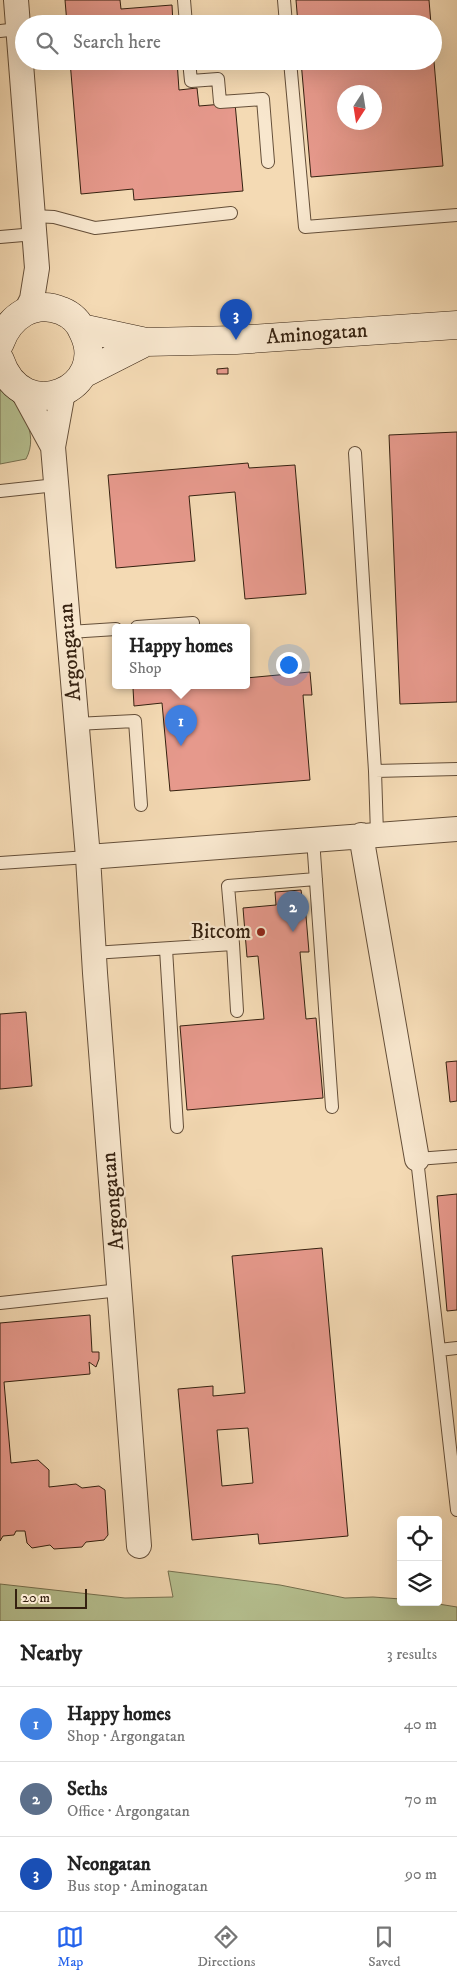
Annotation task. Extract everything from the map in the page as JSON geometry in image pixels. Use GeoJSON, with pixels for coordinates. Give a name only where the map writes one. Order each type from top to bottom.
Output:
{"type":"FeatureCollection","features":[{"type":"Feature","properties":{"kind":"street"},"geometry":{"type":"LineString","coordinates":[[16,0],[9,30],[34,225],[37,268],[32,299],[26,311]]}},
{"type":"Feature","properties":{"kind":"street"},"geometry":{"type":"LineString","coordinates":[[37,268],[49,294],[60,310]]}},
{"type":"Feature","properties":{"kind":"street"},"geometry":{"type":"LineString","coordinates":[[1,336],[13,319],[26,311],[37,308],[60,310],[69,314],[82,328],[87,339],[89,351],[73,383]]}},
{"type":"Feature","properties":{"kind":"street","name":"Aminogatan"},"geometry":{"type":"LineString","coordinates":[[82,328],[146,342],[236,340],[457,325]]}},
{"type":"Feature","properties":{"kind":"street","name":"Aminogatan"},"geometry":{"type":"LineString","coordinates":[[7,374],[43,396],[73,383],[146,342]]}},
{"type":"Feature","properties":{"kind":"street","name":"Argongatan"},"geometry":{"type":"LineString","coordinates":[[7,374],[53,447]]}},
{"type":"Feature","properties":{"kind":"street","name":"Argongatan"},"geometry":{"type":"LineString","coordinates":[[73,383],[53,447],[88,857],[93,953],[140,1546]]}},
{"type":"Feature","properties":{"kind":"street"},"geometry":{"type":"LineString","coordinates":[[88,857],[313,838],[457,829]]}},
{"type":"Feature","properties":{"kind":"street"},"geometry":{"type":"LineString","coordinates":[[369,835],[417,1159]]}},
{"type":"Feature","properties":{"kind":"lane"},"geometry":{"type":"LineString","coordinates":[[184,0],[185,15]]}},
{"type":"Feature","properties":{"kind":"lane"},"geometry":{"type":"LineString","coordinates":[[284,0],[285,15]]}},
{"type":"Feature","properties":{"kind":"lane"},"geometry":{"type":"LineString","coordinates":[[190,70],[191,81],[218,79],[220,102],[263,99],[268,162]]}},
{"type":"Feature","properties":{"kind":"lane"},"geometry":{"type":"LineString","coordinates":[[291,70],[305,228],[457,215]]}},
{"type":"Feature","properties":{"kind":"lane"},"geometry":{"type":"LineString","coordinates":[[0,237],[54,217],[96,228],[231,213]]}},
{"type":"Feature","properties":{"kind":"lane"},"geometry":{"type":"LineString","coordinates":[[355,453],[375,771],[369,835]]}},
{"type":"Feature","properties":{"kind":"lane"},"geometry":{"type":"LineString","coordinates":[[0,490],[56,485]]}},
{"type":"Feature","properties":{"kind":"lane"},"geometry":{"type":"LineString","coordinates":[[179,624],[193,623]]}},
{"type":"Feature","properties":{"kind":"lane"},"geometry":{"type":"LineString","coordinates":[[69,632],[112,629]]}},
{"type":"Feature","properties":{"kind":"lane"},"geometry":{"type":"LineString","coordinates":[[76,724],[135,721],[141,805]]}},
{"type":"Feature","properties":{"kind":"lane"},"geometry":{"type":"LineString","coordinates":[[375,771],[457,769]]}},
{"type":"Feature","properties":{"kind":"lane"},"geometry":{"type":"LineString","coordinates":[[313,838],[332,1107]]}},
{"type":"Feature","properties":{"kind":"lane"},"geometry":{"type":"LineString","coordinates":[[0,863],[88,857]]}},
{"type":"Feature","properties":{"kind":"lane"},"geometry":{"type":"LineString","coordinates":[[237,1010],[228,886],[316,878]]}},
{"type":"Feature","properties":{"kind":"lane"},"geometry":{"type":"LineString","coordinates":[[93,953],[233,944]]}},
{"type":"Feature","properties":{"kind":"lane"},"geometry":{"type":"LineString","coordinates":[[166,949],[177,1127]]}},
{"type":"Feature","properties":{"kind":"lane"},"geometry":{"type":"LineString","coordinates":[[457,1156],[417,1159],[457,1510]]}},
{"type":"Feature","properties":{"kind":"lane"},"geometry":{"type":"LineString","coordinates":[[0,1303],[120,1290]]}},
{"type":"Feature","properties":{"kind":"lane"},"geometry":{"type":"LineString","coordinates":[[439,1350],[457,1348]]}},
{"type":"Feature","properties":{"kind":"green space"},"geometry":{"type":"Polygon","coordinates":[[[0,387],[21,410],[31,439],[26,459],[0,464],[0,387]]]}},
{"type":"Feature","properties":{"kind":"green space"},"geometry":{"type":"Polygon","coordinates":[[[168,1571],[280,1585],[345,1598],[397,1599],[397,1606],[442,1605],[457,1607],[457,1621],[0,1621],[0,1584],[125,1598],[173,1597],[168,1571]]]}},
{"type":"Feature","properties":{"kind":"building"},"geometry":{"type":"Polygon","coordinates":[[[65,0],[120,0],[121,9],[172,5],[173,15],[66,15],[65,0]]]}},
{"type":"Feature","properties":{"kind":"building"},"geometry":{"type":"Polygon","coordinates":[[[296,0],[429,0],[430,15],[297,15],[296,0]]]}},
{"type":"Feature","properties":{"kind":"building"},"geometry":{"type":"Polygon","coordinates":[[[71,70],[178,70],[179,90],[197,88],[199,106],[235,103],[243,191],[134,200],[133,189],[81,194],[71,70]]]}},
{"type":"Feature","properties":{"kind":"building"},"geometry":{"type":"Polygon","coordinates":[[[302,70],[435,70],[443,166],[311,177],[302,70]]]}},
{"type":"Feature","properties":{"kind":"building"},"geometry":{"type":"Polygon","coordinates":[[[228,368],[228,374],[217,374],[217,369],[228,368]]]}},
{"type":"Feature","properties":{"kind":"building"},"geometry":{"type":"Polygon","coordinates":[[[457,432],[457,702],[400,704],[389,435],[457,432]]]}},
{"type":"Feature","properties":{"kind":"building"},"geometry":{"type":"Polygon","coordinates":[[[248,463],[249,468],[295,465],[306,594],[245,599],[235,492],[189,496],[195,561],[116,568],[108,475],[248,463]]]}},
{"type":"Feature","properties":{"kind":"building"},"geometry":{"type":"Polygon","coordinates":[[[310,672],[312,695],[303,695],[310,780],[170,791],[162,703],[134,706],[133,689],[250,689],[250,678],[310,672]]]}},
{"type":"Feature","properties":{"kind":"building"},"geometry":{"type":"Polygon","coordinates":[[[301,890],[303,904],[305,904],[309,952],[300,952],[306,1019],[316,1018],[323,1098],[187,1110],[180,1026],[264,1019],[258,956],[247,957],[243,908],[276,905],[275,892],[301,890]]]}},
{"type":"Feature","properties":{"kind":"building"},"geometry":{"type":"Polygon","coordinates":[[[26,1012],[32,1086],[0,1089],[0,1014],[26,1012]]]}},
{"type":"Feature","properties":{"kind":"building"},"geometry":{"type":"Polygon","coordinates":[[[457,1061],[457,1101],[450,1102],[446,1062],[457,1061]]]}},
{"type":"Feature","properties":{"kind":"building"},"geometry":{"type":"Polygon","coordinates":[[[457,1194],[457,1310],[447,1311],[437,1196],[457,1194]]]}},
{"type":"Feature","properties":{"kind":"building"},"geometry":{"type":"Polygon","coordinates":[[[322,1248],[348,1536],[259,1544],[258,1534],[192,1540],[178,1389],[213,1386],[213,1396],[245,1393],[232,1256],[322,1248]],[[248,1428],[217,1430],[222,1486],[253,1483],[248,1428]]]}},
{"type":"Feature","properties":{"kind":"building"},"geometry":{"type":"Polygon","coordinates":[[[90,1315],[92,1352],[99,1352],[99,1359],[96,1367],[89,1362],[90,1374],[4,1382],[11,1463],[38,1460],[49,1470],[49,1487],[76,1484],[82,1488],[99,1486],[105,1490],[108,1535],[104,1540],[86,1542],[82,1547],[54,1549],[50,1545],[32,1548],[27,1543],[25,1531],[16,1531],[14,1535],[3,1536],[0,1541],[0,1323],[90,1315]]]}},
{"type":"Feature","properties":{"kind":"place","name":"Neongatan"},"geometry":{"type":"Point","coordinates":[236,340]}},
{"type":"Feature","properties":{"kind":"place","name":"Happy homes"},"geometry":{"type":"Point","coordinates":[181,746]}},
{"type":"Feature","properties":{"kind":"place","name":"Bitcom"},"geometry":{"type":"Point","coordinates":[261,932]}},
{"type":"Feature","properties":{"kind":"place","name":"Seths"},"geometry":{"type":"Point","coordinates":[293,932]}}]}
